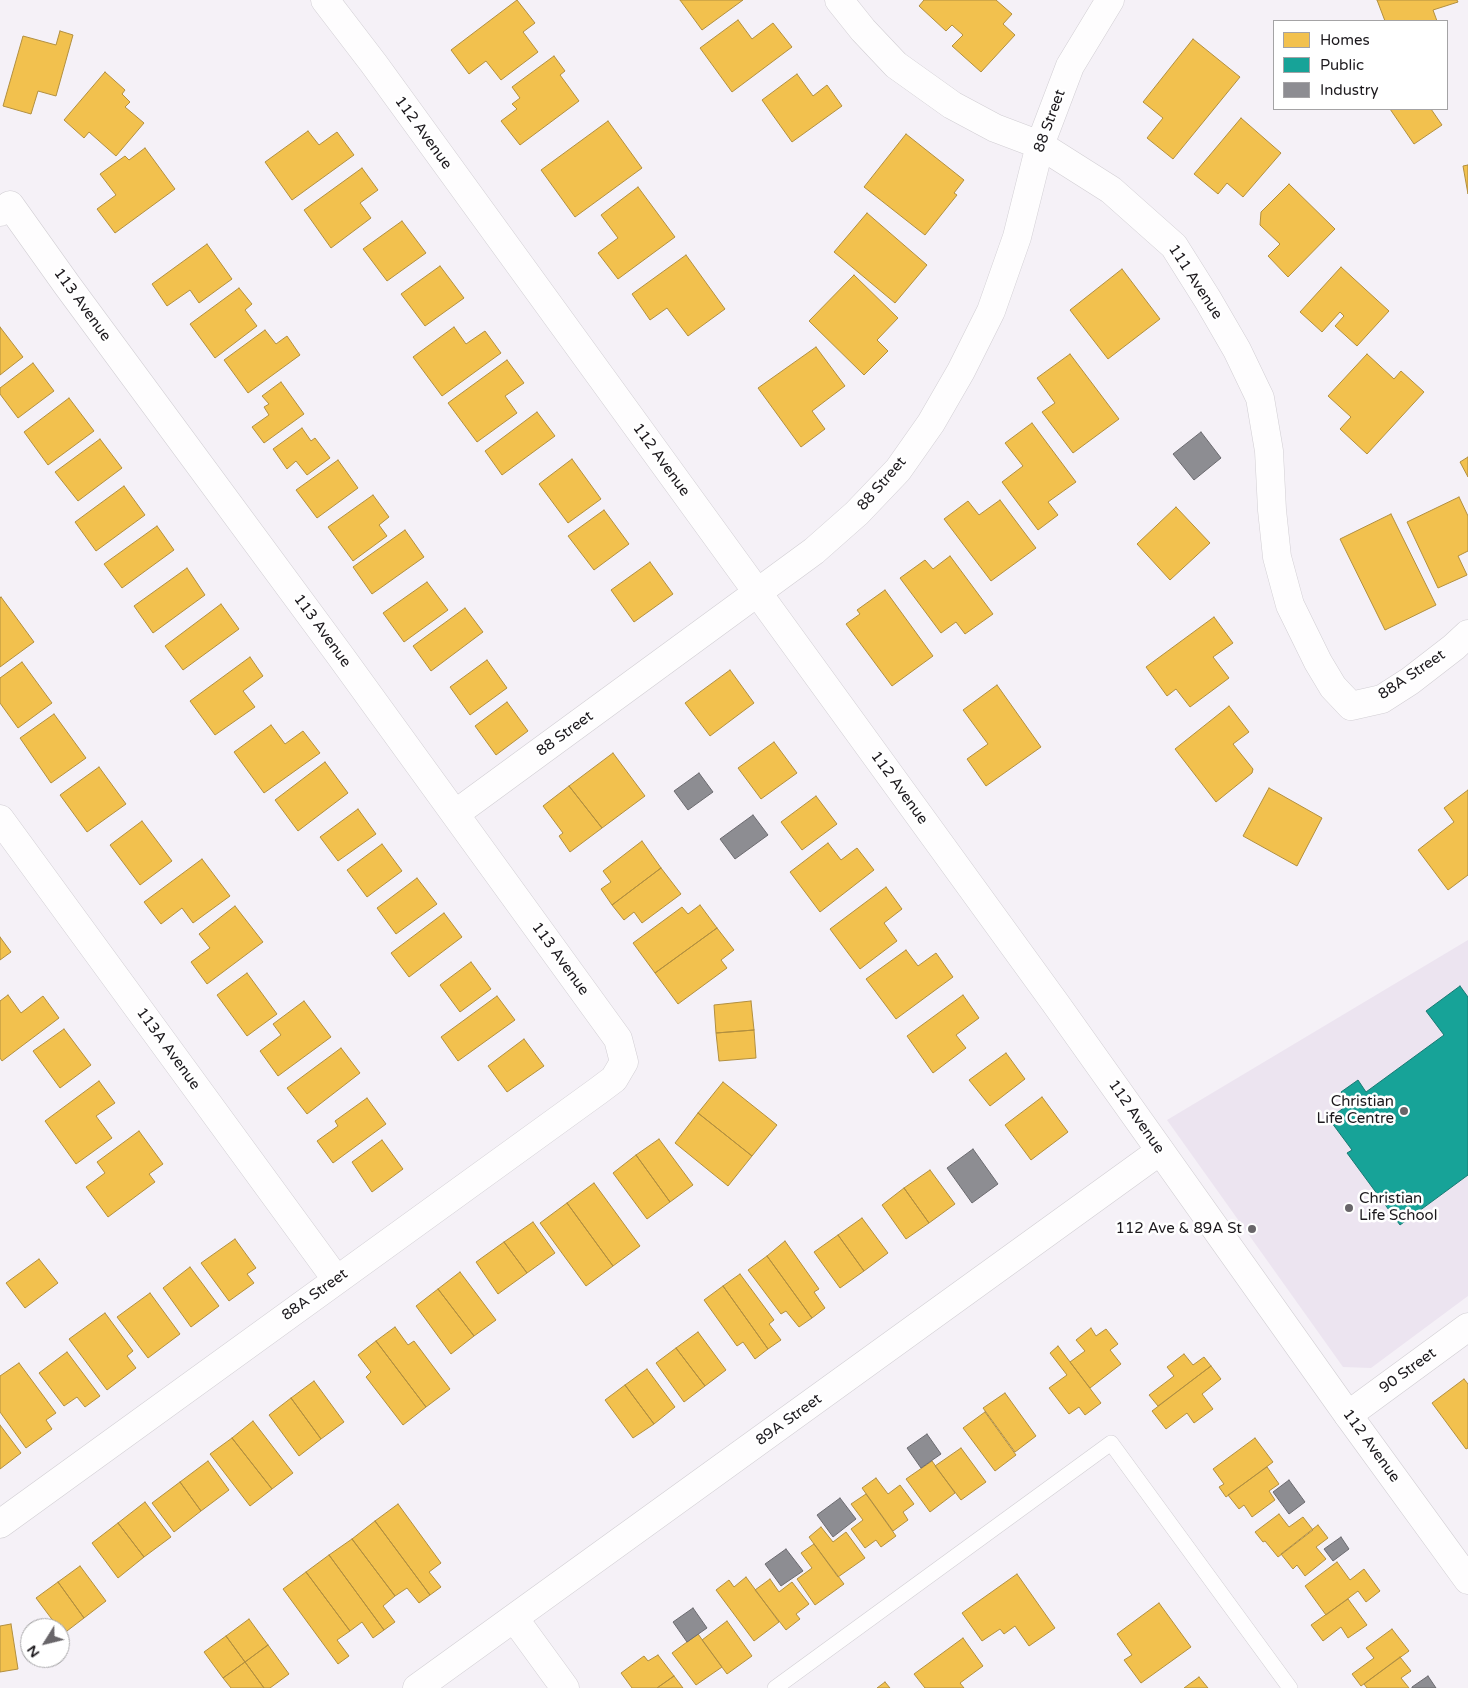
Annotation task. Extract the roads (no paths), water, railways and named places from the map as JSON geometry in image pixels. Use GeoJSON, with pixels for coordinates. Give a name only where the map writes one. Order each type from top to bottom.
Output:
{"type":"FeatureCollection","features":[{"type":"Feature","properties":{"kind":"street","name":"112 Avenue"},"geometry":{"type":"LineString","coordinates":[[325,0],[374,64],[1056,1004],[1348,1415],[1468,1580]]}},
{"type":"Feature","properties":{"kind":"street","name":"111 Avenue"},"geometry":{"type":"LineString","coordinates":[[839,0],[863,30],[896,65],[952,105],[995,128],[1040,146],[1111,190],[1174,246],[1232,342],[1260,398],[1269,451],[1276,557],[1290,605],[1318,662],[1333,687],[1352,706]]}},
{"type":"Feature","properties":{"kind":"street","name":"88 Street"},"geometry":{"type":"LineString","coordinates":[[455,814],[814,551],[857,513],[898,470],[931,424],[961,371],[991,311],[1017,237],[1040,146],[1070,66],[1110,0]]}},
{"type":"Feature","properties":{"kind":"street","name":"113 Avenue"},"geometry":{"type":"LineString","coordinates":[[5,209],[67,285],[455,814],[618,1039],[624,1062]]}},
{"type":"Feature","properties":{"kind":"street","name":"88A Street"},"geometry":{"type":"LineString","coordinates":[[1352,706],[1382,699],[1410,681],[1468,634]]}},
{"type":"Feature","properties":{"kind":"street","name":"113A Avenue"},"geometry":{"type":"LineString","coordinates":[[0,820],[336,1279]]}},
{"type":"Feature","properties":{"kind":"street","name":"88A Street"},"geometry":{"type":"LineString","coordinates":[[0,1524],[336,1279],[598,1092],[614,1079],[624,1062]]}},
{"type":"Feature","properties":{"kind":"street","name":"89A Street"},"geometry":{"type":"LineString","coordinates":[[417,1688],[1160,1151]]}},
{"type":"Feature","properties":{"kind":"street","name":"90 Street"},"geometry":{"type":"LineString","coordinates":[[1348,1415],[1468,1327]]}},
{"type":"Feature","properties":{"kind":"street"},"geometry":{"type":"LineString","coordinates":[[514,1618],[565,1688]]}},
{"type":"Feature","properties":{"kind":"lane"},"geometry":{"type":"LineString","coordinates":[[775,1688],[1110,1443],[1290,1688]]}},
{"type":"Feature","properties":{"kind":"place","name":"Christian Life Centre"},"geometry":{"type":"Point","coordinates":[1404,1111]}},
{"type":"Feature","properties":{"kind":"place","name":"Christian Life School"},"geometry":{"type":"Point","coordinates":[1349,1208]}},
{"type":"Feature","properties":{"kind":"place","name":"112 Ave & 89A St"},"geometry":{"type":"Point","coordinates":[1252,1229]}}]}
